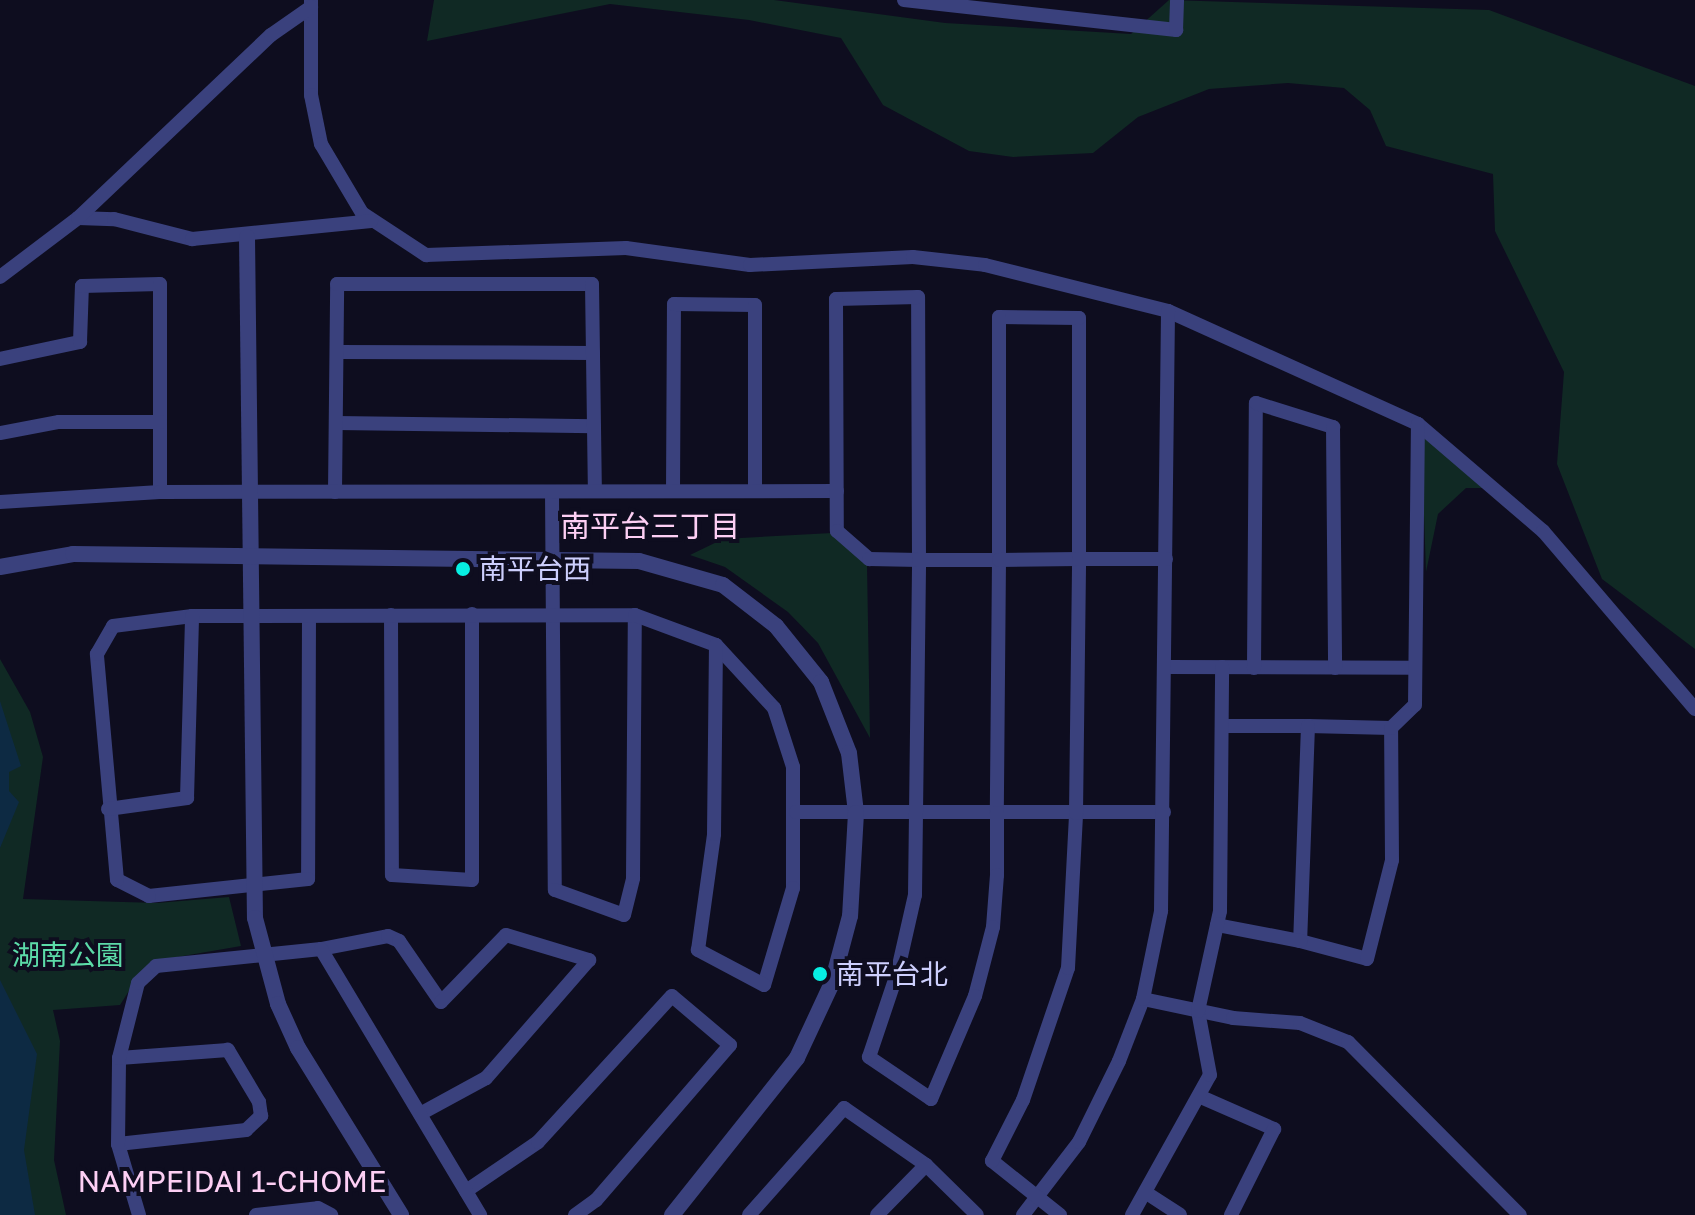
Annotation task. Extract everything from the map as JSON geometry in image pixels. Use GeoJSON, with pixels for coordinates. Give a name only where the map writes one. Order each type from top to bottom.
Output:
{"type":"FeatureCollection","features":[{"type":"Feature","properties":{"kind":"street"},"geometry":{"type":"LineString","coordinates":[[904,0],[1176,30],[1177,0]]}},
{"type":"Feature","properties":{"kind":"street"},"geometry":{"type":"LineString","coordinates":[[0,277],[78,218],[271,35],[311,4]]}},
{"type":"Feature","properties":{"kind":"street"},"geometry":{"type":"LineString","coordinates":[[311,4],[311,95],[321,144],[371,221],[426,255],[626,248],[750,265],[913,257],[985,265],[1168,311],[1418,424],[1543,531],[1695,709]]}},
{"type":"Feature","properties":{"kind":"street"},"geometry":{"type":"LineString","coordinates":[[78,218],[114,219],[192,239],[247,237],[371,221]]}},
{"type":"Feature","properties":{"kind":"street"},"geometry":{"type":"LineString","coordinates":[[247,237],[251,886],[261,952],[298,1048],[401,1215]]}},
{"type":"Feature","properties":{"kind":"street"},"geometry":{"type":"LineString","coordinates":[[0,359],[80,342],[82,286],[160,284],[160,492]]}},
{"type":"Feature","properties":{"kind":"street"},"geometry":{"type":"LineString","coordinates":[[335,492],[337,284],[592,284],[595,491]]}},
{"type":"Feature","properties":{"kind":"street"},"geometry":{"type":"LineString","coordinates":[[1060,1215],[992,1161],[1023,1100],[1068,968],[1076,813],[1079,559],[1079,318],[999,317],[999,560],[997,813],[993,927],[958,1047],[931,1099],[869,1057],[910,920],[919,560],[918,297],[836,299],[837,531],[869,559],[919,560],[999,560],[1079,559],[1166,559]]}},
{"type":"Feature","properties":{"kind":"street"},"geometry":{"type":"LineString","coordinates":[[673,491],[674,304],[755,305],[755,491]]}},
{"type":"Feature","properties":{"kind":"street"},"geometry":{"type":"LineString","coordinates":[[1023,1215],[1079,1142],[1143,999],[1161,911],[1168,311]]}},
{"type":"Feature","properties":{"kind":"street"},"geometry":{"type":"LineString","coordinates":[[337,352],[593,353]]}},
{"type":"Feature","properties":{"kind":"street"},"geometry":{"type":"LineString","coordinates":[[1254,668],[1256,403],[1333,427],[1335,668]]}},
{"type":"Feature","properties":{"kind":"street"},"geometry":{"type":"LineString","coordinates":[[0,433],[59,422],[160,422]]}},
{"type":"Feature","properties":{"kind":"street"},"geometry":{"type":"LineString","coordinates":[[336,423],[594,426]]}},
{"type":"Feature","properties":{"kind":"street"},"geometry":{"type":"LineString","coordinates":[[1222,726],[1391,728],[1415,705],[1418,424]]}},
{"type":"Feature","properties":{"kind":"street"},"geometry":{"type":"LineString","coordinates":[[0,502],[160,492],[837,491]]}},
{"type":"Feature","properties":{"kind":"street"},"geometry":{"type":"LineString","coordinates":[[552,492],[555,890],[624,915],[633,878],[635,615]]}},
{"type":"Feature","properties":{"kind":"street"},"geometry":{"type":"LineString","coordinates":[[0,567],[73,554],[552,556],[639,561],[693,573],[723,585],[776,626],[821,682],[838,717],[856,813],[850,916],[816,1024],[777,1090],[672,1215]]}},
{"type":"Feature","properties":{"kind":"street"},"geometry":{"type":"LineString","coordinates":[[391,615],[392,875],[472,880],[472,614]]}},
{"type":"Feature","properties":{"kind":"street"},"geometry":{"type":"LineString","coordinates":[[309,616],[308,879],[149,896],[117,880],[108,809],[97,654],[113,626],[192,616],[635,615],[716,645],[774,708],[793,767],[796,812],[793,888],[764,985],[698,950],[714,834],[716,645]]}},
{"type":"Feature","properties":{"kind":"street"},"geometry":{"type":"LineString","coordinates":[[108,809],[187,798],[192,616]]}},
{"type":"Feature","properties":{"kind":"street"},"geometry":{"type":"LineString","coordinates":[[1165,667],[1415,668]]}},
{"type":"Feature","properties":{"kind":"street"},"geometry":{"type":"LineString","coordinates":[[1132,1215],[1148,1194],[1210,1075],[1198,1011],[1217,925],[1222,667]]}},
{"type":"Feature","properties":{"kind":"street"},"geometry":{"type":"LineString","coordinates":[[1300,941],[1308,726]]}},
{"type":"Feature","properties":{"kind":"street"},"geometry":{"type":"LineString","coordinates":[[1217,925],[1300,941],[1367,959],[1392,860],[1391,728]]}},
{"type":"Feature","properties":{"kind":"street"},"geometry":{"type":"LineString","coordinates":[[796,812],[1164,812]]}},
{"type":"Feature","properties":{"kind":"street"},"geometry":{"type":"LineString","coordinates":[[139,1215],[118,1144],[119,1058],[138,983],[156,966],[261,952],[321,949],[388,936],[399,941],[441,1002],[506,935],[589,960],[486,1078],[420,1114]]}},
{"type":"Feature","properties":{"kind":"street"},"geometry":{"type":"LineString","coordinates":[[321,949],[480,1215]]}},
{"type":"Feature","properties":{"kind":"street"},"geometry":{"type":"LineString","coordinates":[[466,1191],[538,1142],[672,996],[730,1045],[596,1200],[575,1215]]}},
{"type":"Feature","properties":{"kind":"street"},"geometry":{"type":"LineString","coordinates":[[1143,999],[1198,1011],[1300,1023],[1348,1042],[1520,1215]]}},
{"type":"Feature","properties":{"kind":"street"},"geometry":{"type":"LineString","coordinates":[[118,1144],[246,1130],[261,1116],[259,1102],[228,1050],[119,1058]]}},
{"type":"Feature","properties":{"kind":"street"},"geometry":{"type":"LineString","coordinates":[[1201,1097],[1274,1129],[1231,1215]]}},
{"type":"Feature","properties":{"kind":"street"},"geometry":{"type":"LineString","coordinates":[[749,1215],[844,1108],[926,1165],[977,1215]]}},
{"type":"Feature","properties":{"kind":"street"},"geometry":{"type":"LineString","coordinates":[[877,1215],[926,1165]]}},
{"type":"Feature","properties":{"kind":"street"},"geometry":{"type":"LineString","coordinates":[[1148,1194],[1180,1215]]}},
{"type":"Feature","properties":{"kind":"street"},"geometry":{"type":"LineString","coordinates":[[256,1215],[318,1208],[331,1215]]}},
{"type":"Feature","properties":{"kind":"green space"},"geometry":{"type":"Polygon","coordinates":[[[434,0],[774,0],[945,23],[1131,34],[1169,0],[1489,10],[1695,86],[1695,649],[1602,579],[1557,464],[1564,372],[1495,231],[1493,174],[1386,146],[1370,110],[1344,88],[1288,83],[1209,89],[1138,117],[1093,153],[1013,157],[969,151],[883,105],[841,38],[749,20],[610,4],[427,41],[434,0]]]}},
{"type":"Feature","properties":{"kind":"green space"},"geometry":{"type":"Polygon","coordinates":[[[1421,430],[1484,488],[1466,488],[1438,514],[1426,572],[1421,430]]]}},
{"type":"Feature","properties":{"kind":"green space"},"geometry":{"type":"Polygon","coordinates":[[[832,533],[867,565],[870,738],[818,643],[788,612],[725,567],[690,555],[723,539],[832,533]]]}},
{"type":"Feature","properties":{"kind":"green space","name":"湖南公園"},"geometry":{"type":"Polygon","coordinates":[[[0,659],[30,712],[43,757],[23,899],[157,903],[229,897],[241,946],[160,960],[134,983],[120,1005],[53,1010],[60,1041],[54,1160],[66,1215],[0,1215],[0,659]]]}},
{"type":"Feature","properties":{"kind":"water"},"geometry":{"type":"Polygon","coordinates":[[[0,701],[21,766],[9,772],[9,791],[19,802],[0,848],[0,701]]]}},
{"type":"Feature","properties":{"kind":"water"},"geometry":{"type":"Polygon","coordinates":[[[0,980],[37,1054],[24,1150],[35,1215],[0,1215],[0,980]]]}},
{"type":"Feature","properties":{"kind":"place","name":"南平台西"},"geometry":{"type":"Point","coordinates":[463,569]}},
{"type":"Feature","properties":{"kind":"place","name":"南平台北"},"geometry":{"type":"Point","coordinates":[820,974]}},
{"type":"Feature","properties":{"kind":"district","name":"南平台三丁目"},"geometry":{"type":"Point","coordinates":[650,526]}},
{"type":"Feature","properties":{"kind":"district","name":"NAMPEIDAI 1-CHOME"},"geometry":{"type":"Point","coordinates":[232,1181]}}]}
